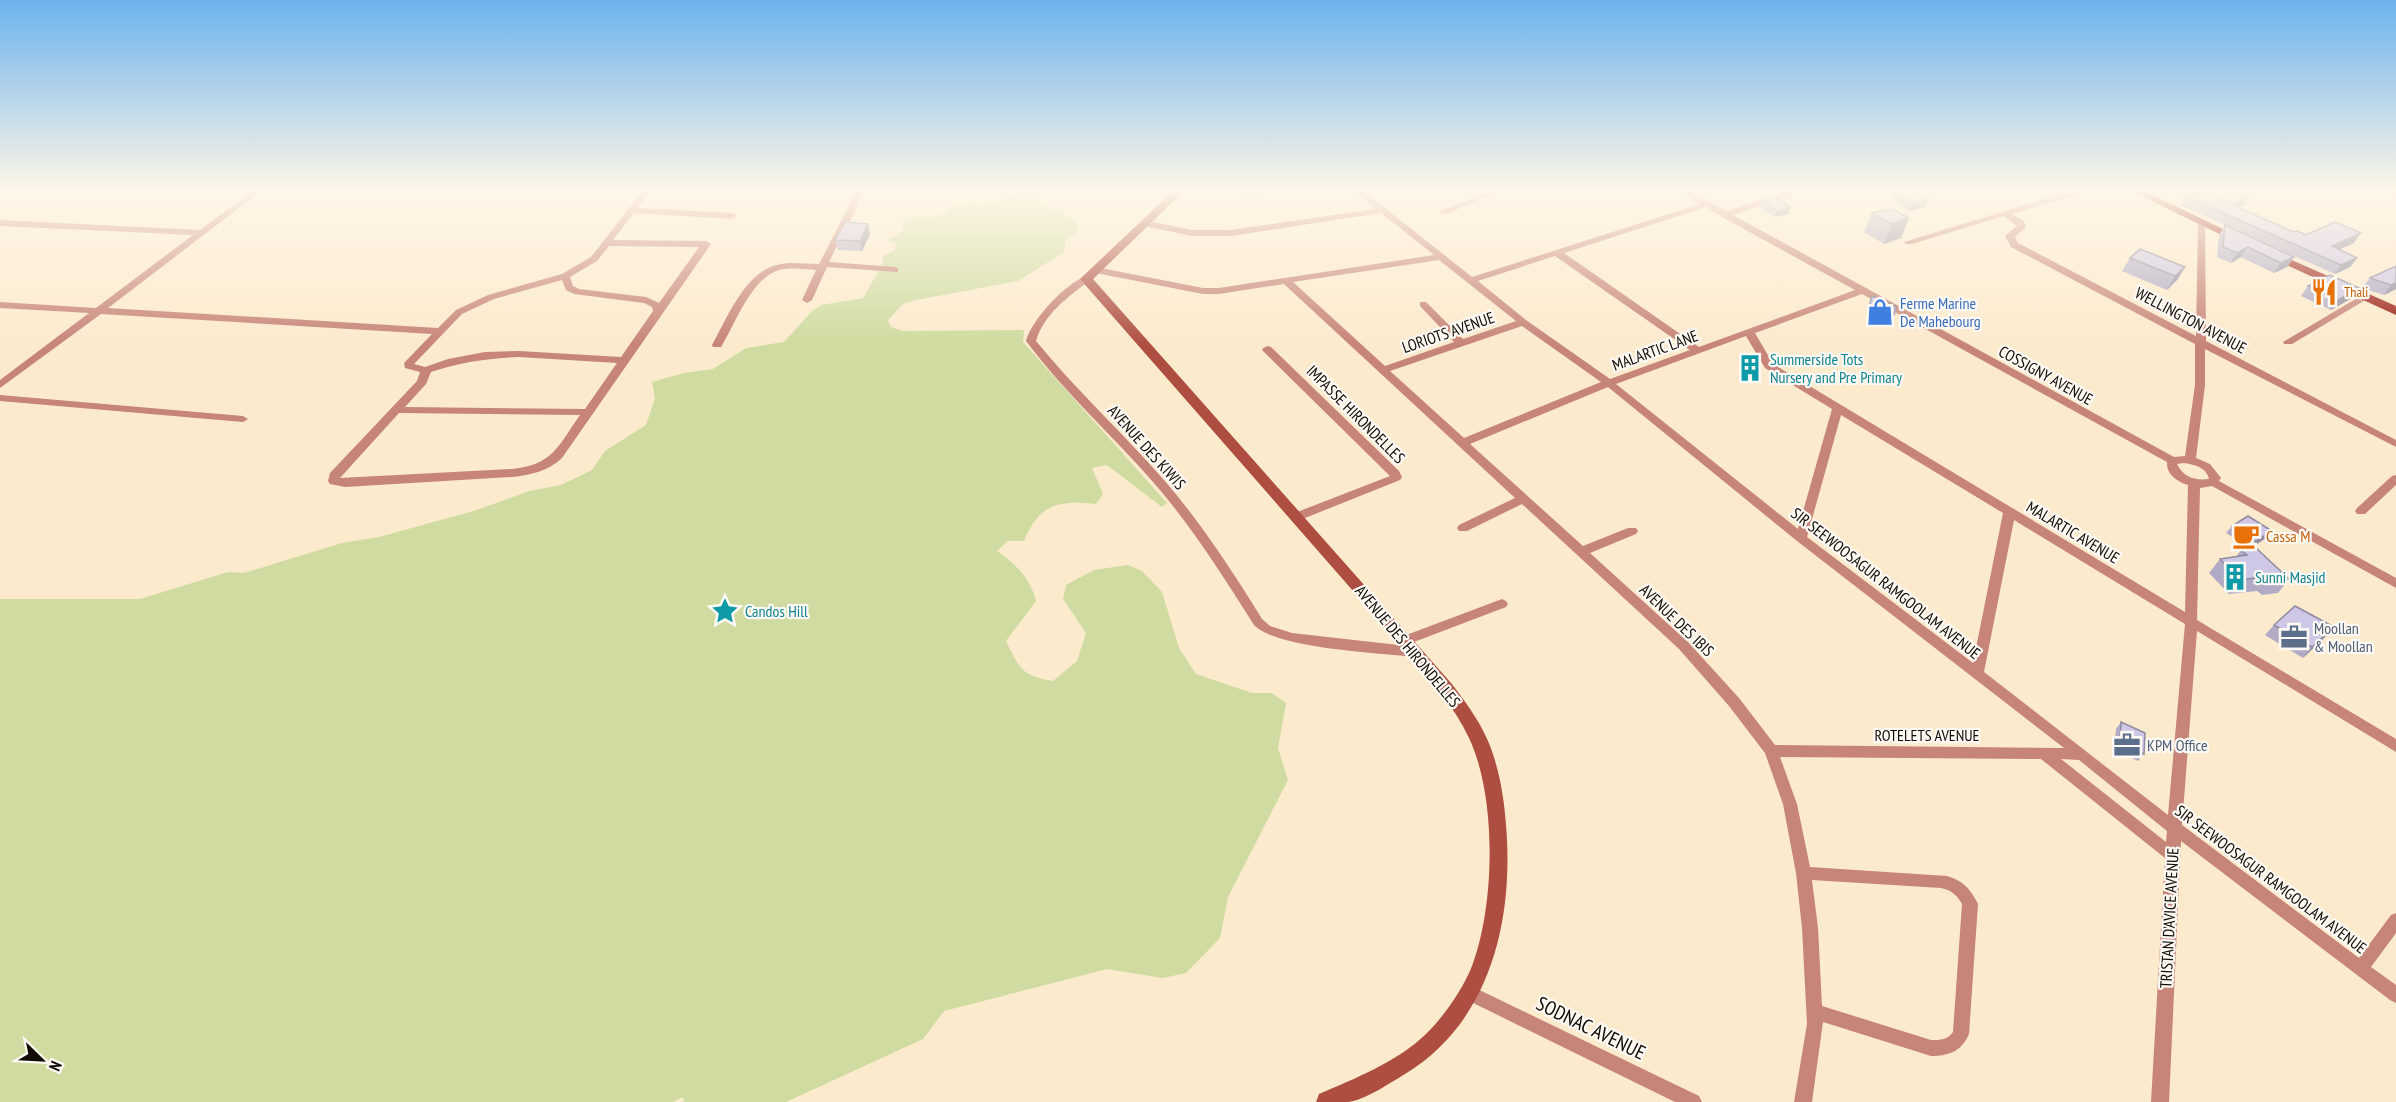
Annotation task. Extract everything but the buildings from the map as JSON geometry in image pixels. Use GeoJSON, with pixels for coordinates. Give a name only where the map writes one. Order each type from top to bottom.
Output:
{"type":"FeatureCollection","features":[{"type":"Feature","properties":{"kind":"main road","name":"AVENUE DES KIWIS"},"geometry":{"type":"LineString","coordinates":[[1091,274],[1123,243]]}},
{"type":"Feature","properties":{"kind":"main road"},"geometry":{"type":"LineString","coordinates":[[2249,243],[2364,297],[2394,308]]}},
{"type":"Feature","properties":{"kind":"main road","name":"AVENUE DES HIRONDELLES"},"geometry":{"type":"LineString","coordinates":[[1091,274],[1296,517],[1411,646],[1464,713],[1484,752],[1492,788],[1498,838],[1498,888],[1489,941],[1469,993],[1432,1043],[1396,1069],[1327,1102]]}},
{"type":"Feature","properties":{"kind":"street"},"geometry":{"type":"LineString","coordinates":[[0,385],[189,243]]}},
{"type":"Feature","properties":{"kind":"street"},"geometry":{"type":"LineString","coordinates":[[606,243],[594,259],[565,276],[546,280],[472,305],[459,312],[409,363],[411,368],[426,370],[452,361],[519,354],[625,360]]}},
{"type":"Feature","properties":{"kind":"street"},"geometry":{"type":"LineString","coordinates":[[426,370],[422,382],[334,476],[334,481],[337,483],[369,482],[512,473],[539,469],[549,464],[558,455],[706,244],[649,243]]}},
{"type":"Feature","properties":{"kind":"street"},"geometry":{"type":"LineString","coordinates":[[807,300],[834,243]]}},
{"type":"Feature","properties":{"kind":"street","name":"SIR SEEWOOSAGUR RAMGOOLAM AVENUE"},"geometry":{"type":"LineString","coordinates":[[1424,243],[1523,322],[1610,383],[1801,538],[2082,754],[2174,828],[2396,995]]}},
{"type":"Feature","properties":{"kind":"street"},"geometry":{"type":"LineString","coordinates":[[1472,280],[1586,243]]}},
{"type":"Feature","properties":{"kind":"street","name":"COSSIGNY AVENUE"},"geometry":{"type":"LineString","coordinates":[[1777,243],[2173,461]]}},
{"type":"Feature","properties":{"kind":"street","name":"WELLINGTON AVENUE"},"geometry":{"type":"LineString","coordinates":[[2013,243],[2396,444]]}},
{"type":"Feature","properties":{"kind":"street"},"geometry":{"type":"LineString","coordinates":[[2190,460],[2200,385],[2202,243]]}},
{"type":"Feature","properties":{"kind":"street"},"geometry":{"type":"LineString","coordinates":[[1557,253],[1698,351]]}},
{"type":"Feature","properties":{"kind":"street"},"geometry":{"type":"LineString","coordinates":[[1091,274],[1203,291],[1232,290],[1440,257]]}},
{"type":"Feature","properties":{"kind":"street"},"geometry":{"type":"LineString","coordinates":[[717,345],[744,299],[768,271],[780,267],[823,265],[895,270]]}},
{"type":"Feature","properties":{"kind":"street","name":"AVENUE DES KIWIS"},"geometry":{"type":"LineString","coordinates":[[1091,274],[1066,295],[1035,327],[1031,341],[1053,369],[1144,465],[1212,549],[1258,622],[1265,629],[1291,638],[1411,646]]}},
{"type":"Feature","properties":{"kind":"street"},"geometry":{"type":"LineString","coordinates":[[565,276],[569,288],[577,292],[646,300],[657,306],[658,311]]}},
{"type":"Feature","properties":{"kind":"street","name":"AVENUE DES IBIS"},"geometry":{"type":"LineString","coordinates":[[1286,281],[1684,646],[1734,702],[1771,752],[1790,804],[1804,873],[1810,928],[1815,1024],[1803,1102]]}},
{"type":"Feature","properties":{"kind":"street","name":"MALARTIC LANE"},"geometry":{"type":"LineString","coordinates":[[1462,443],[1610,383],[1861,291]]}},
{"type":"Feature","properties":{"kind":"street"},"geometry":{"type":"LineString","coordinates":[[2288,342],[2364,297]]}},
{"type":"Feature","properties":{"kind":"street"},"geometry":{"type":"LineString","coordinates":[[1424,303],[1461,343]]}},
{"type":"Feature","properties":{"kind":"street"},"geometry":{"type":"LineString","coordinates":[[0,305],[438,331]]}},
{"type":"Feature","properties":{"kind":"street","name":"LORIOTS AVENUE"},"geometry":{"type":"LineString","coordinates":[[1382,370],[1523,322]]}},
{"type":"Feature","properties":{"kind":"street","name":"MALARTIC AVENUE"},"geometry":{"type":"LineString","coordinates":[[1749,332],[1769,366],[2396,746]]}},
{"type":"Feature","properties":{"kind":"street","name":"IMPASSE HIRONDELLES"},"geometry":{"type":"LineString","coordinates":[[1267,350],[1396,477],[1296,517]]}},
{"type":"Feature","properties":{"kind":"street"},"geometry":{"type":"LineString","coordinates":[[0,398],[243,419]]}},
{"type":"Feature","properties":{"kind":"street"},"geometry":{"type":"LineString","coordinates":[[1801,538],[1838,408]]}},
{"type":"Feature","properties":{"kind":"street"},"geometry":{"type":"LineString","coordinates":[[395,410],[588,412]]}},
{"type":"Feature","properties":{"kind":"street"},"geometry":{"type":"LineString","coordinates":[[2213,482],[2215,478],[2210,469],[2190,460],[2173,461],[2172,468],[2175,473],[2194,483],[2213,482],[2396,584]]}},
{"type":"Feature","properties":{"kind":"street"},"geometry":{"type":"LineString","coordinates":[[2361,511],[2396,479]]}},
{"type":"Feature","properties":{"kind":"street","name":"TRISTAN D'AVICE AVENUE"},"geometry":{"type":"LineString","coordinates":[[2160,1102],[2174,828],[2191,623],[2194,483]]}},
{"type":"Feature","properties":{"kind":"street"},"geometry":{"type":"LineString","coordinates":[[1463,528],[1522,499]]}},
{"type":"Feature","properties":{"kind":"street"},"geometry":{"type":"LineString","coordinates":[[1977,674],[2009,513]]}},
{"type":"Feature","properties":{"kind":"street"},"geometry":{"type":"LineString","coordinates":[[1581,552],[1632,531]]}},
{"type":"Feature","properties":{"kind":"street"},"geometry":{"type":"LineString","coordinates":[[1411,646],[1502,604]]}},
{"type":"Feature","properties":{"kind":"street","name":"ROTELETS AVENUE"},"geometry":{"type":"LineString","coordinates":[[1771,752],[2082,754]]}},
{"type":"Feature","properties":{"kind":"street"},"geometry":{"type":"LineString","coordinates":[[2044,754],[2173,856]]}},
{"type":"Feature","properties":{"kind":"street"},"geometry":{"type":"LineString","coordinates":[[1804,873],[1953,883],[1964,891],[1970,904],[1961,1034],[1957,1042],[1947,1048],[1931,1048],[1815,1012]]}},
{"type":"Feature","properties":{"kind":"street"},"geometry":{"type":"LineString","coordinates":[[2361,968],[2396,920]]}},
{"type":"Feature","properties":{"kind":"street","name":"SODNAC AVENUE"},"geometry":{"type":"LineString","coordinates":[[1469,993],[1693,1102]]}},
{"type":"Feature","properties":{"kind":"green space"},"geometry":{"type":"Polygon","coordinates":[[[1065,243],[1064,252],[1018,281],[916,300],[903,304],[888,320],[891,327],[903,331],[1024,330],[1023,342],[1167,503],[1162,507],[1107,465],[1092,468],[1103,494],[1096,504],[1071,503],[1051,507],[1036,519],[1024,541],[1008,541],[997,551],[1021,572],[1034,593],[1036,601],[1006,641],[1023,669],[1034,676],[1053,681],[1077,661],[1086,633],[1063,599],[1066,585],[1094,570],[1128,565],[1142,571],[1162,592],[1179,648],[1196,674],[1252,693],[1272,693],[1286,703],[1278,748],[1288,780],[1228,897],[1220,938],[1186,973],[1163,978],[1107,969],[944,1011],[923,1039],[786,1102],[684,1102],[683,1097],[673,1102],[0,1102],[0,599],[140,599],[228,572],[244,573],[342,543],[379,537],[477,510],[529,491],[561,485],[592,470],[605,451],[646,425],[655,398],[652,382],[684,373],[713,369],[746,348],[784,342],[812,311],[821,305],[863,298],[883,263],[883,256],[894,251],[896,244],[1065,243]]]}},
{"type":"Feature","properties":{"kind":"place","name":"Thali"},"geometry":{"type":"Point","coordinates":[2324,292]}},
{"type":"Feature","properties":{"kind":"place","name":"Ferme Marine De Mahebourg"},"geometry":{"type":"Point","coordinates":[1880,312]}},
{"type":"Feature","properties":{"kind":"place","name":"Summerside Tots Nursery and Pre Primary"},"geometry":{"type":"Point","coordinates":[1750,368]}},
{"type":"Feature","properties":{"kind":"place","name":"Cassa M"},"geometry":{"type":"Point","coordinates":[2246,536]}},
{"type":"Feature","properties":{"kind":"place","name":"Sunni Masjid"},"geometry":{"type":"Point","coordinates":[2235,577]}},
{"type":"Feature","properties":{"kind":"place","name":"Candos Hill"},"geometry":{"type":"Point","coordinates":[725,611]}},
{"type":"Feature","properties":{"kind":"place","name":"Moollan & Moollan"},"geometry":{"type":"Point","coordinates":[2294,637]}},
{"type":"Feature","properties":{"kind":"place","name":"KPM Office"},"geometry":{"type":"Point","coordinates":[2127,745]}}]}
